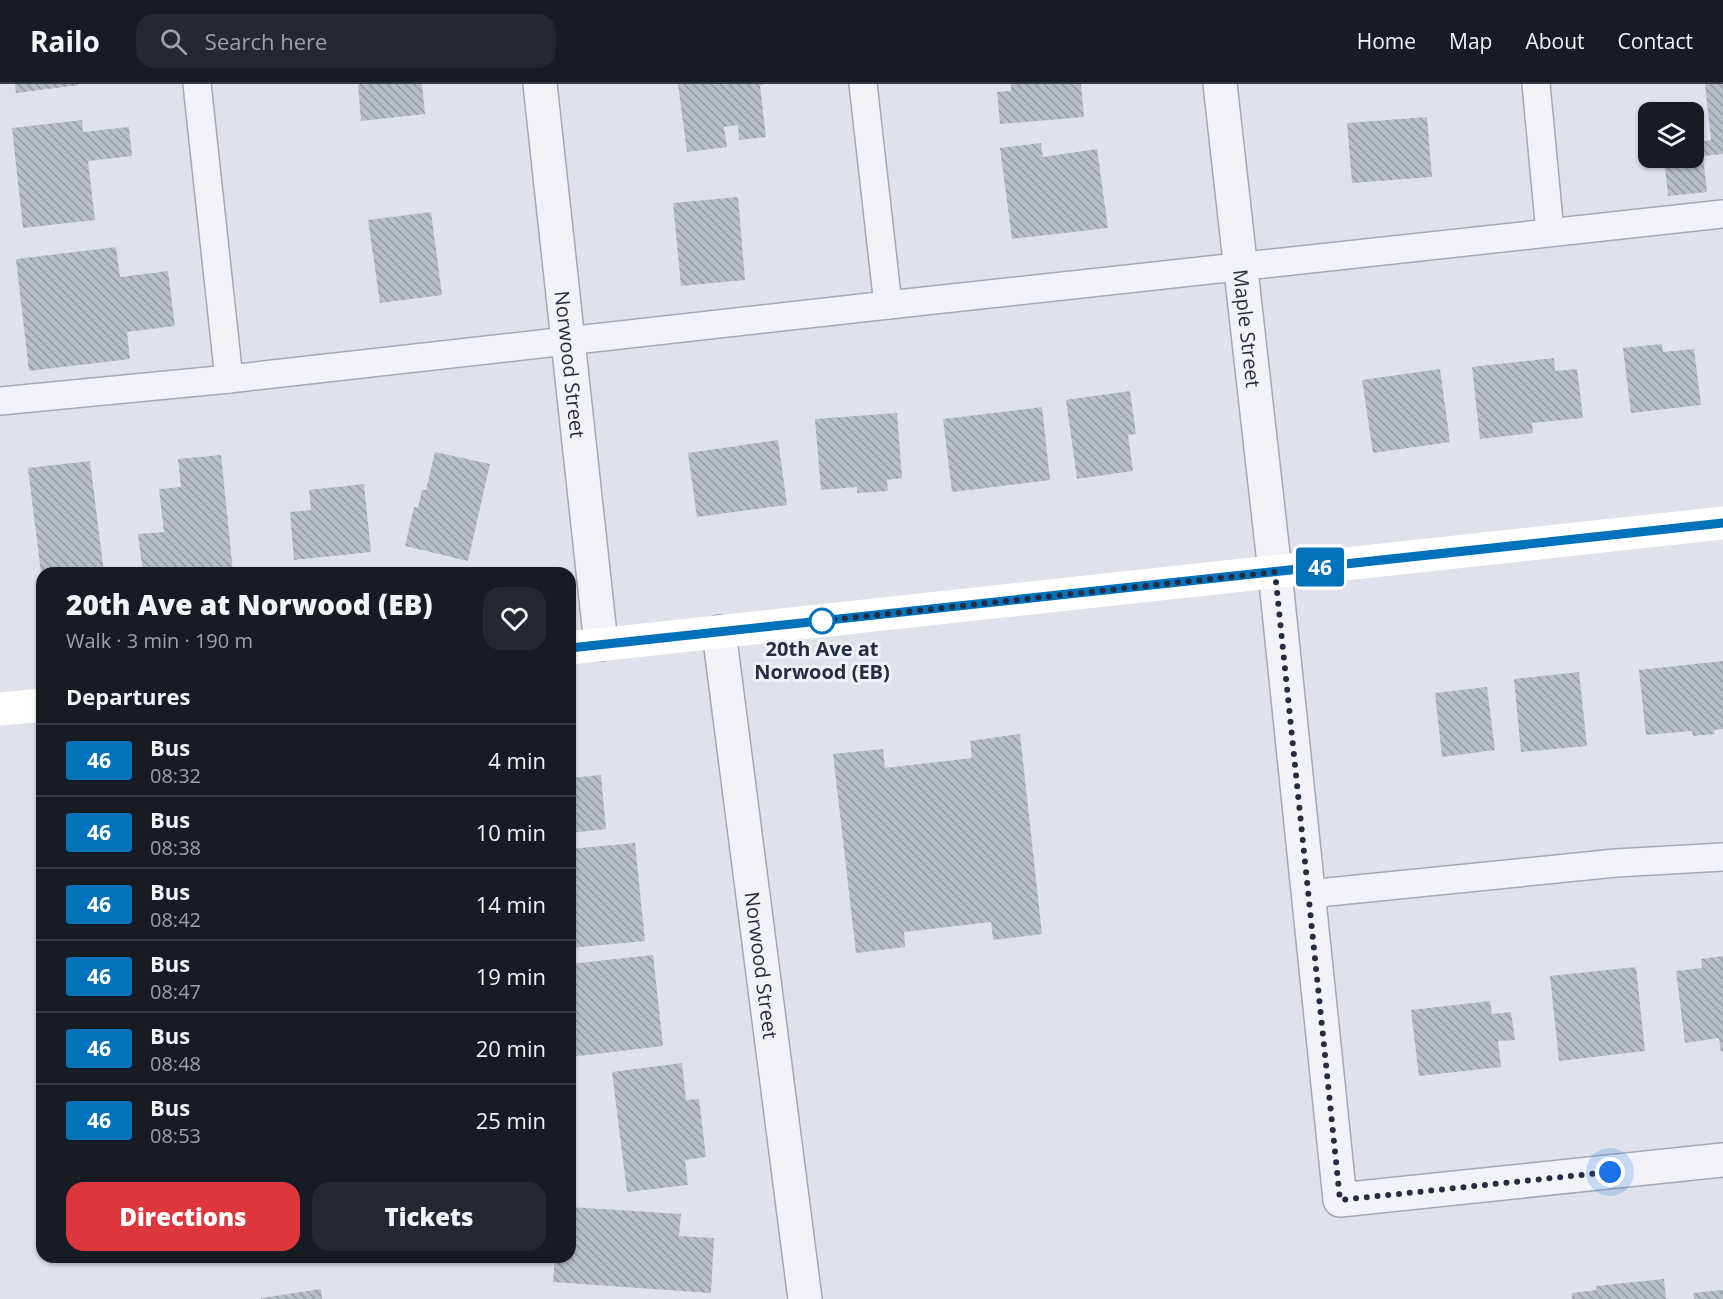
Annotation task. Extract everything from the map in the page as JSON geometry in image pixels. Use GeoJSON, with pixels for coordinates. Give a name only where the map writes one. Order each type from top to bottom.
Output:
{"type":"FeatureCollection","features":[{"type":"Feature","properties":{"kind":"street","name":"Norwood Street"},"geometry":{"type":"LineString","coordinates":[[540,84],[568,342],[586,646]]}},
{"type":"Feature","properties":{"kind":"street","name":"Maple Street"},"geometry":{"type":"LineString","coordinates":[[1220,84],[1275,572],[1340,1200],[1723,1160]]}},
{"type":"Feature","properties":{"kind":"street"},"geometry":{"type":"LineString","coordinates":[[586,646],[1723,523]]}},
{"type":"Feature","properties":{"kind":"street","name":"Norwood Street"},"geometry":{"type":"LineString","coordinates":[[719,632],[805,1299]]}},
{"type":"Feature","properties":{"kind":"street"},"geometry":{"type":"LineString","coordinates":[[0,709],[36,706]]}},
{"type":"Feature","properties":{"kind":"lane"},"geometry":{"type":"LineString","coordinates":[[197,84],[229,379]]}},
{"type":"Feature","properties":{"kind":"lane"},"geometry":{"type":"LineString","coordinates":[[862,84],[888,304]]}},
{"type":"Feature","properties":{"kind":"lane"},"geometry":{"type":"LineString","coordinates":[[1536,84],[1550,232]]}},
{"type":"Feature","properties":{"kind":"lane"},"geometry":{"type":"LineString","coordinates":[[0,401],[229,379],[888,304],[1723,214]]}},
{"type":"Feature","properties":{"kind":"lane"},"geometry":{"type":"LineString","coordinates":[[1308,894],[1616,863],[1723,857]]}},
{"type":"Feature","properties":{"kind":"building"},"geometry":{"type":"Polygon","coordinates":[[[15,84],[79,84],[79,85],[16,93],[15,84]]]}},
{"type":"Feature","properties":{"kind":"building"},"geometry":{"type":"Polygon","coordinates":[[[358,84],[422,84],[425,114],[361,121],[358,84]]]}},
{"type":"Feature","properties":{"kind":"building"},"geometry":{"type":"Polygon","coordinates":[[[678,84],[764,84],[760,86],[766,137],[739,140],[738,125],[724,127],[727,147],[687,152],[678,84]]]}},
{"type":"Feature","properties":{"kind":"building"},"geometry":{"type":"Polygon","coordinates":[[[1011,84],[1081,84],[1084,117],[1000,124],[997,92],[1011,91],[1011,84]]]}},
{"type":"Feature","properties":{"kind":"building"},"geometry":{"type":"Polygon","coordinates":[[[1705,84],[1723,84],[1723,154],[1704,156],[1704,141],[1711,140],[1705,84]]]}},
{"type":"Feature","properties":{"kind":"building"},"geometry":{"type":"Polygon","coordinates":[[[1427,117],[1432,177],[1352,183],[1347,123],[1427,117]]]}},
{"type":"Feature","properties":{"kind":"building"},"geometry":{"type":"Polygon","coordinates":[[[82,120],[83,132],[129,127],[132,156],[88,161],[95,220],[23,228],[12,128],[82,120]]]}},
{"type":"Feature","properties":{"kind":"building"},"geometry":{"type":"Polygon","coordinates":[[[1041,143],[1043,157],[1097,149],[1108,228],[1012,239],[1000,148],[1041,143]]]}},
{"type":"Feature","properties":{"kind":"building"},"geometry":{"type":"Polygon","coordinates":[[[1704,165],[1707,192],[1668,196],[1665,168],[1704,168],[1704,165]]]}},
{"type":"Feature","properties":{"kind":"building"},"geometry":{"type":"Polygon","coordinates":[[[738,197],[745,280],[681,286],[673,203],[738,197]]]}},
{"type":"Feature","properties":{"kind":"building"},"geometry":{"type":"Polygon","coordinates":[[[431,212],[442,295],[380,303],[368,220],[431,212]]]}},
{"type":"Feature","properties":{"kind":"building"},"geometry":{"type":"Polygon","coordinates":[[[116,247],[120,277],[168,271],[175,326],[127,332],[130,359],[29,371],[16,259],[116,247]]]}},
{"type":"Feature","properties":{"kind":"building"},"geometry":{"type":"Polygon","coordinates":[[[1662,344],[1663,352],[1694,349],[1701,405],[1631,413],[1623,348],[1662,344]]]}},
{"type":"Feature","properties":{"kind":"building"},"geometry":{"type":"Polygon","coordinates":[[[1554,358],[1555,371],[1577,369],[1583,418],[1532,423],[1533,433],[1480,439],[1472,367],[1554,358]]]}},
{"type":"Feature","properties":{"kind":"building"},"geometry":{"type":"Polygon","coordinates":[[[1440,369],[1450,442],[1373,453],[1362,380],[1440,369]]]}},
{"type":"Feature","properties":{"kind":"building"},"geometry":{"type":"Polygon","coordinates":[[[1130,391],[1136,434],[1128,435],[1133,471],[1077,479],[1066,400],[1130,391]]]}},
{"type":"Feature","properties":{"kind":"building"},"geometry":{"type":"Polygon","coordinates":[[[1042,407],[1050,480],[952,492],[943,419],[1042,407]]]}},
{"type":"Feature","properties":{"kind":"building"},"geometry":{"type":"Polygon","coordinates":[[[897,413],[902,478],[887,480],[888,491],[857,493],[857,487],[821,490],[815,419],[897,413]]]}},
{"type":"Feature","properties":{"kind":"building"},"geometry":{"type":"Polygon","coordinates":[[[778,440],[787,505],[697,517],[688,453],[778,440]]]}},
{"type":"Feature","properties":{"kind":"building"},"geometry":{"type":"Polygon","coordinates":[[[435,452],[490,464],[468,561],[405,546],[414,507],[418,508],[422,490],[426,490],[435,452]]]}},
{"type":"Feature","properties":{"kind":"building"},"geometry":{"type":"Polygon","coordinates":[[[221,455],[232,567],[142,567],[138,534],[164,532],[159,489],[181,487],[178,459],[221,455]]]}},
{"type":"Feature","properties":{"kind":"building"},"geometry":{"type":"Polygon","coordinates":[[[90,461],[103,567],[40,567],[28,468],[90,461]]]}},
{"type":"Feature","properties":{"kind":"building"},"geometry":{"type":"Polygon","coordinates":[[[364,484],[371,552],[294,560],[290,512],[311,510],[309,490],[364,484]]]}},
{"type":"Feature","properties":{"kind":"building"},"geometry":{"type":"Polygon","coordinates":[[[1723,661],[1723,729],[1714,730],[1715,734],[1693,736],[1692,731],[1646,735],[1639,670],[1723,661]]]}},
{"type":"Feature","properties":{"kind":"building"},"geometry":{"type":"Polygon","coordinates":[[[1579,672],[1587,746],[1521,752],[1514,679],[1579,672]]]}},
{"type":"Feature","properties":{"kind":"building"},"geometry":{"type":"Polygon","coordinates":[[[1487,687],[1495,750],[1442,757],[1435,693],[1487,687]]]}},
{"type":"Feature","properties":{"kind":"building"},"geometry":{"type":"Polygon","coordinates":[[[1020,734],[1042,934],[993,940],[991,922],[904,932],[905,947],[856,953],[833,754],[883,749],[885,768],[972,758],[970,741],[1020,734]]]}},
{"type":"Feature","properties":{"kind":"building"},"geometry":{"type":"Polygon","coordinates":[[[601,775],[606,829],[576,832],[576,777],[601,775]]]}},
{"type":"Feature","properties":{"kind":"building"},"geometry":{"type":"Polygon","coordinates":[[[635,843],[645,941],[576,947],[576,848],[635,843]]]}},
{"type":"Feature","properties":{"kind":"building"},"geometry":{"type":"Polygon","coordinates":[[[653,955],[663,1046],[576,1056],[576,963],[653,955]]]}},
{"type":"Feature","properties":{"kind":"building"},"geometry":{"type":"Polygon","coordinates":[[[1723,956],[1723,1051],[1721,1052],[1719,1038],[1685,1043],[1676,971],[1702,968],[1701,959],[1723,956]]]}},
{"type":"Feature","properties":{"kind":"building"},"geometry":{"type":"Polygon","coordinates":[[[1636,967],[1645,1051],[1559,1061],[1550,976],[1636,967]]]}},
{"type":"Feature","properties":{"kind":"building"},"geometry":{"type":"Polygon","coordinates":[[[1490,1001],[1492,1014],[1511,1012],[1515,1040],[1498,1041],[1501,1067],[1419,1076],[1411,1010],[1490,1001]]]}},
{"type":"Feature","properties":{"kind":"building"},"geometry":{"type":"Polygon","coordinates":[[[682,1063],[686,1100],[699,1099],[706,1157],[685,1160],[688,1185],[627,1192],[612,1072],[682,1063]]]}},
{"type":"Feature","properties":{"kind":"building"},"geometry":{"type":"Polygon","coordinates":[[[576,1207],[681,1214],[679,1236],[714,1238],[711,1293],[553,1282],[555,1263],[576,1263],[576,1207]]]}},
{"type":"Feature","properties":{"kind":"building"},"geometry":{"type":"Polygon","coordinates":[[[1664,1279],[1666,1299],[1572,1299],[1572,1293],[1596,1290],[1596,1286],[1664,1279]]]}},
{"type":"Feature","properties":{"kind":"building"},"geometry":{"type":"Polygon","coordinates":[[[321,1289],[322,1299],[261,1299],[261,1298],[321,1289]]]}},
{"type":"Feature","properties":{"kind":"building"},"geometry":{"type":"Polygon","coordinates":[[[1723,1290],[1723,1299],[1694,1299],[1693,1293],[1723,1290]]]}},
{"type":"Feature","properties":{"kind":"bus line","name":"46"},"geometry":{"type":"LineString","coordinates":[[576,647],[1723,523]]}},
{"type":"Feature","properties":{"kind":"place","name":"20th Ave at Norwood (EB)"},"geometry":{"type":"Point","coordinates":[822,621]}},
{"type":"Feature","properties":{"kind":"route"},"geometry":{"type":"LineString","coordinates":[[822,621],[812,622],[1275,572],[1340,1200],[1610,1172]]}}]}
